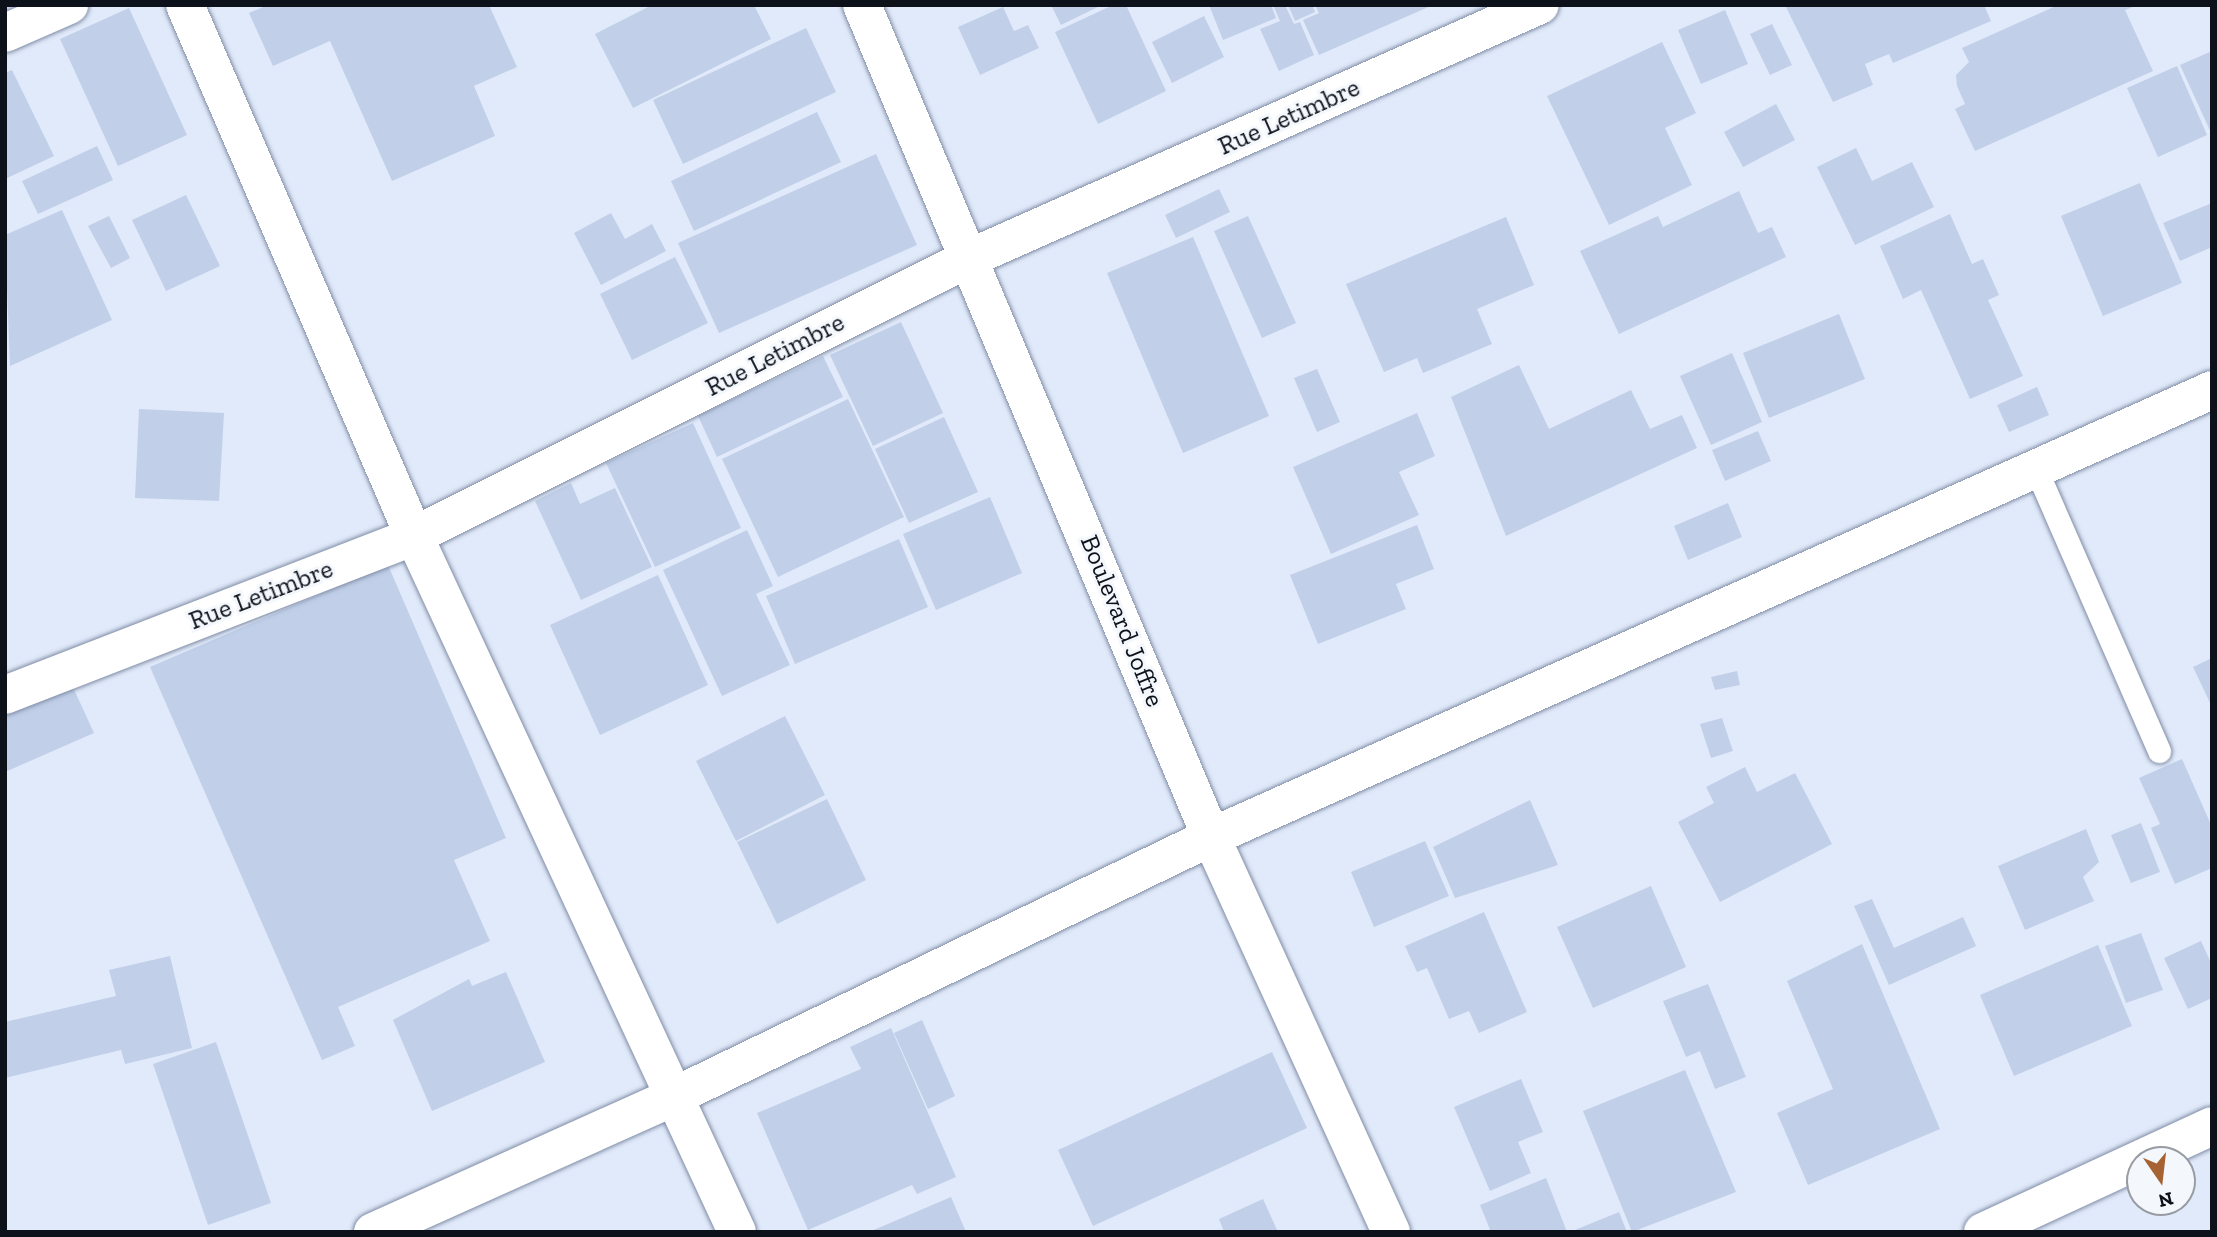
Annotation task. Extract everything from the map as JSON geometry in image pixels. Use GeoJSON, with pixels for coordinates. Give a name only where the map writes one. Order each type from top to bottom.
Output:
{"type":"FeatureCollection","features":[{"type":"Feature","properties":{"kind":"street"},"geometry":{"type":"LineString","coordinates":[[5,33],[69,5]]}},
{"type":"Feature","properties":{"kind":"street"},"geometry":{"type":"LineString","coordinates":[[185,5],[414,536],[737,1232]]}},
{"type":"Feature","properties":{"kind":"street","name":"Boulevard Joffre"},"geometry":{"type":"LineString","coordinates":[[862,5],[972,257],[1211,837],[1391,1232]]}},
{"type":"Feature","properties":{"kind":"street","name":"Rue Letimbre"},"geometry":{"type":"LineString","coordinates":[[5,695],[414,536],[972,257],[1540,5]]}},
{"type":"Feature","properties":{"kind":"street"},"geometry":{"type":"LineString","coordinates":[[391,1228],[675,1096],[1211,837],[2212,390]]}},
{"type":"Feature","properties":{"kind":"street"},"geometry":{"type":"LineString","coordinates":[[1983,1232],[2212,1126]]}},
{"type":"Feature","properties":{"kind":"lane"},"geometry":{"type":"LineString","coordinates":[[2035,467],[2159,751]]}},
{"type":"Feature","properties":{"kind":"building"},"geometry":{"type":"Polygon","coordinates":[[[268,5],[489,5],[517,67],[474,86],[495,136],[392,181],[330,41],[273,66],[249,13],[268,5]]]}},
{"type":"Feature","properties":{"kind":"building"},"geometry":{"type":"Polygon","coordinates":[[[652,5],[754,5],[771,39],[633,108],[595,34],[652,5]]]}},
{"type":"Feature","properties":{"kind":"building"},"geometry":{"type":"Polygon","coordinates":[[[1051,5],[1102,5],[1061,25],[1051,5]]]}},
{"type":"Feature","properties":{"kind":"building"},"geometry":{"type":"Polygon","coordinates":[[[1113,5],[1126,5],[1166,91],[1098,124],[1055,32],[1113,5]]]}},
{"type":"Feature","properties":{"kind":"building"},"geometry":{"type":"Polygon","coordinates":[[[1209,5],[1271,5],[1276,18],[1223,40],[1209,5]]]}},
{"type":"Feature","properties":{"kind":"building"},"geometry":{"type":"Polygon","coordinates":[[[1273,5],[1285,5],[1294,24],[1300,22],[1314,55],[1279,71],[1260,29],[1280,21],[1273,5]]]}},
{"type":"Feature","properties":{"kind":"building"},"geometry":{"type":"Polygon","coordinates":[[[1288,5],[1312,5],[1315,12],[1295,21],[1288,5]]]}},
{"type":"Feature","properties":{"kind":"building"},"geometry":{"type":"Polygon","coordinates":[[[1315,5],[1433,5],[1319,55],[1303,20],[1319,13],[1315,5]]]}},
{"type":"Feature","properties":{"kind":"building"},"geometry":{"type":"Polygon","coordinates":[[[1785,5],[1984,5],[1991,21],[1893,63],[1889,54],[1865,64],[1873,85],[1833,102],[1785,5]]]}},
{"type":"Feature","properties":{"kind":"building"},"geometry":{"type":"Polygon","coordinates":[[[2058,5],[2138,5],[2125,10],[2153,71],[1975,151],[1955,109],[1965,104],[1957,86],[1956,75],[1969,62],[1962,48],[2058,5]]]}},
{"type":"Feature","properties":{"kind":"building"},"geometry":{"type":"Polygon","coordinates":[[[1003,7],[1014,31],[1028,25],[1039,48],[980,75],[958,27],[1003,7]]]}},
{"type":"Feature","properties":{"kind":"building"},"geometry":{"type":"Polygon","coordinates":[[[129,8],[187,135],[118,166],[60,39],[129,8]]]}},
{"type":"Feature","properties":{"kind":"building"},"geometry":{"type":"Polygon","coordinates":[[[1725,10],[1748,64],[1701,84],[1678,30],[1725,10]]]}},
{"type":"Feature","properties":{"kind":"building"},"geometry":{"type":"Polygon","coordinates":[[[1204,16],[1224,57],[1172,83],[1152,42],[1204,16]]]}},
{"type":"Feature","properties":{"kind":"building"},"geometry":{"type":"Polygon","coordinates":[[[1772,24],[1792,65],[1770,75],[1750,34],[1772,24]]]}},
{"type":"Feature","properties":{"kind":"building"},"geometry":{"type":"Polygon","coordinates":[[[806,28],[836,92],[683,164],[653,100],[806,28]]]}},
{"type":"Feature","properties":{"kind":"building"},"geometry":{"type":"Polygon","coordinates":[[[1662,42],[1696,113],[1665,128],[1692,185],[1609,225],[1547,96],[1662,42]]]}},
{"type":"Feature","properties":{"kind":"building"},"geometry":{"type":"Polygon","coordinates":[[[2212,51],[2212,135],[2180,65],[2212,51]]]}},
{"type":"Feature","properties":{"kind":"building"},"geometry":{"type":"Polygon","coordinates":[[[2177,66],[2207,135],[2158,157],[2127,88],[2177,66]]]}},
{"type":"Feature","properties":{"kind":"building"},"geometry":{"type":"Polygon","coordinates":[[[12,70],[54,156],[5,179],[5,73],[12,70]]]}},
{"type":"Feature","properties":{"kind":"building"},"geometry":{"type":"Polygon","coordinates":[[[1776,104],[1795,140],[1743,167],[1724,132],[1776,104]]]}},
{"type":"Feature","properties":{"kind":"building"},"geometry":{"type":"Polygon","coordinates":[[[817,112],[841,162],[694,231],[671,181],[817,112]]]}},
{"type":"Feature","properties":{"kind":"building"},"geometry":{"type":"Polygon","coordinates":[[[97,146],[113,180],[38,214],[22,181],[97,146]]]}},
{"type":"Feature","properties":{"kind":"building"},"geometry":{"type":"Polygon","coordinates":[[[1856,148],[1872,181],[1912,162],[1934,207],[1855,245],[1817,167],[1856,148]]]}},
{"type":"Feature","properties":{"kind":"building"},"geometry":{"type":"Polygon","coordinates":[[[876,154],[917,245],[719,333],[678,243],[876,154]]]}},
{"type":"Feature","properties":{"kind":"building"},"geometry":{"type":"Polygon","coordinates":[[[2140,183],[2182,283],[2103,316],[2061,216],[2140,183]]]}},
{"type":"Feature","properties":{"kind":"building"},"geometry":{"type":"Polygon","coordinates":[[[1219,189],[1230,212],[1176,238],[1165,215],[1219,189]]]}},
{"type":"Feature","properties":{"kind":"building"},"geometry":{"type":"Polygon","coordinates":[[[1739,191],[1758,233],[1772,227],[1786,257],[1619,334],[1580,251],[1658,216],[1663,227],[1739,191]]]}},
{"type":"Feature","properties":{"kind":"building"},"geometry":{"type":"Polygon","coordinates":[[[186,195],[220,266],[166,291],[132,220],[186,195]]]}},
{"type":"Feature","properties":{"kind":"building"},"geometry":{"type":"Polygon","coordinates":[[[2212,203],[2212,247],[2180,261],[2163,223],[2212,203]]]}},
{"type":"Feature","properties":{"kind":"building"},"geometry":{"type":"Polygon","coordinates":[[[62,210],[112,320],[10,366],[5,235],[62,210]]]}},
{"type":"Feature","properties":{"kind":"building"},"geometry":{"type":"Polygon","coordinates":[[[611,213],[625,239],[652,224],[666,251],[601,285],[574,233],[611,213]]]}},
{"type":"Feature","properties":{"kind":"building"},"geometry":{"type":"Polygon","coordinates":[[[1950,214],[1972,264],[1983,259],[1999,295],[1988,300],[2023,376],[1970,399],[1921,290],[1903,299],[1880,246],[1950,214]]]}},
{"type":"Feature","properties":{"kind":"building"},"geometry":{"type":"Polygon","coordinates":[[[109,216],[130,258],[111,268],[88,226],[109,216]]]}},
{"type":"Feature","properties":{"kind":"building"},"geometry":{"type":"Polygon","coordinates":[[[1248,216],[1296,323],[1262,338],[1214,231],[1248,216]]]}},
{"type":"Feature","properties":{"kind":"building"},"geometry":{"type":"Polygon","coordinates":[[[1506,217],[1534,285],[1477,309],[1492,344],[1423,373],[1417,358],[1384,372],[1346,284],[1506,217]]]}},
{"type":"Feature","properties":{"kind":"building"},"geometry":{"type":"Polygon","coordinates":[[[1193,237],[1269,416],[1183,453],[1107,273],[1193,237]]]}},
{"type":"Feature","properties":{"kind":"building"},"geometry":{"type":"Polygon","coordinates":[[[675,257],[708,323],[632,360],[600,294],[675,257]]]}},
{"type":"Feature","properties":{"kind":"building"},"geometry":{"type":"Polygon","coordinates":[[[1839,314],[1865,379],[1769,418],[1743,353],[1839,314]]]}},
{"type":"Feature","properties":{"kind":"building"},"geometry":{"type":"Polygon","coordinates":[[[901,322],[943,413],[873,446],[830,355],[901,322]]]}},
{"type":"Feature","properties":{"kind":"building"},"geometry":{"type":"Polygon","coordinates":[[[1732,353],[1762,422],[1711,445],[1680,376],[1732,353]]]}},
{"type":"Feature","properties":{"kind":"building"},"geometry":{"type":"Polygon","coordinates":[[[823,356],[843,397],[717,457],[698,416],[823,356]]]}},
{"type":"Feature","properties":{"kind":"building"},"geometry":{"type":"Polygon","coordinates":[[[1519,365],[1549,429],[1631,390],[1650,429],[1682,415],[1697,448],[1506,536],[1451,397],[1519,365]]]}},
{"type":"Feature","properties":{"kind":"building"},"geometry":{"type":"Polygon","coordinates":[[[1317,369],[1340,422],[1317,432],[1294,378],[1317,369]]]}},
{"type":"Feature","properties":{"kind":"building"},"geometry":{"type":"Polygon","coordinates":[[[2037,387],[2049,415],[2009,432],[1997,405],[2037,387]]]}},
{"type":"Feature","properties":{"kind":"building"},"geometry":{"type":"Polygon","coordinates":[[[848,399],[904,517],[778,577],[722,459],[848,399]]]}},
{"type":"Feature","properties":{"kind":"building"},"geometry":{"type":"Polygon","coordinates":[[[139,409],[224,413],[219,501],[135,498],[139,409]]]}},
{"type":"Feature","properties":{"kind":"building"},"geometry":{"type":"Polygon","coordinates":[[[1417,413],[1435,456],[1399,472],[1419,515],[1331,554],[1293,467],[1417,413]]]}},
{"type":"Feature","properties":{"kind":"building"},"geometry":{"type":"Polygon","coordinates":[[[944,417],[978,492],[909,523],[875,449],[944,417]]]}},
{"type":"Feature","properties":{"kind":"building"},"geometry":{"type":"Polygon","coordinates":[[[693,423],[741,528],[655,567],[606,463],[693,423]]]}},
{"type":"Feature","properties":{"kind":"building"},"geometry":{"type":"Polygon","coordinates":[[[1758,431],[1771,461],[1725,481],[1712,450],[1758,431]]]}},
{"type":"Feature","properties":{"kind":"building"},"geometry":{"type":"Polygon","coordinates":[[[571,483],[580,504],[615,488],[652,567],[581,600],[535,501],[571,483]]]}},
{"type":"Feature","properties":{"kind":"building"},"geometry":{"type":"Polygon","coordinates":[[[990,497],[1022,573],[936,610],[903,534],[990,497]]]}},
{"type":"Feature","properties":{"kind":"building"},"geometry":{"type":"Polygon","coordinates":[[[1728,503],[1742,537],[1688,560],[1674,526],[1728,503]]]}},
{"type":"Feature","properties":{"kind":"building"},"geometry":{"type":"Polygon","coordinates":[[[1417,525],[1434,569],[1396,584],[1406,609],[1318,644],[1290,575],[1417,525]]]}},
{"type":"Feature","properties":{"kind":"building"},"geometry":{"type":"Polygon","coordinates":[[[747,530],[773,586],[756,594],[790,665],[722,696],[663,570],[747,530]]]}},
{"type":"Feature","properties":{"kind":"building"},"geometry":{"type":"Polygon","coordinates":[[[899,539],[928,607],[795,664],[766,596],[899,539]]]}},
{"type":"Feature","properties":{"kind":"building"},"geometry":{"type":"Polygon","coordinates":[[[388,565],[506,838],[454,860],[490,941],[338,1007],[355,1046],[322,1060],[150,667],[388,565]]]}},
{"type":"Feature","properties":{"kind":"building"},"geometry":{"type":"Polygon","coordinates":[[[658,575],[708,685],[600,735],[550,625],[658,575]]]}},
{"type":"Feature","properties":{"kind":"building"},"geometry":{"type":"Polygon","coordinates":[[[2212,658],[2212,707],[2193,667],[2212,658]]]}},
{"type":"Feature","properties":{"kind":"building"},"geometry":{"type":"Polygon","coordinates":[[[1737,671],[1740,685],[1715,690],[1711,677],[1737,671]]]}},
{"type":"Feature","properties":{"kind":"building"},"geometry":{"type":"Polygon","coordinates":[[[71,683],[94,733],[5,772],[5,712],[71,683]]]}},
{"type":"Feature","properties":{"kind":"building"},"geometry":{"type":"Polygon","coordinates":[[[785,716],[825,795],[736,841],[696,761],[785,716]]]}},
{"type":"Feature","properties":{"kind":"building"},"geometry":{"type":"Polygon","coordinates":[[[1722,718],[1733,751],[1711,758],[1700,724],[1722,718]]]}},
{"type":"Feature","properties":{"kind":"building"},"geometry":{"type":"Polygon","coordinates":[[[2182,759],[2212,827],[2212,868],[2175,884],[2151,828],[2160,824],[2139,778],[2182,759]]]}},
{"type":"Feature","properties":{"kind":"building"},"geometry":{"type":"Polygon","coordinates":[[[1745,767],[1757,792],[1795,773],[1832,844],[1720,902],[1678,822],[1714,803],[1706,787],[1745,767]]]}},
{"type":"Feature","properties":{"kind":"building"},"geometry":{"type":"Polygon","coordinates":[[[827,799],[866,880],[777,924],[737,842],[827,799]]]}},
{"type":"Feature","properties":{"kind":"building"},"geometry":{"type":"Polygon","coordinates":[[[1530,800],[1558,865],[1455,898],[1433,847],[1530,800]]]}},
{"type":"Feature","properties":{"kind":"building"},"geometry":{"type":"Polygon","coordinates":[[[2141,823],[2160,872],[2131,883],[2111,835],[2141,823]]]}},
{"type":"Feature","properties":{"kind":"building"},"geometry":{"type":"Polygon","coordinates":[[[2086,829],[2099,862],[2083,877],[2094,901],[2025,930],[1998,866],[2086,829]]]}},
{"type":"Feature","properties":{"kind":"building"},"geometry":{"type":"Polygon","coordinates":[[[1425,841],[1449,896],[1374,927],[1351,872],[1425,841]]]}},
{"type":"Feature","properties":{"kind":"building"},"geometry":{"type":"Polygon","coordinates":[[[1651,886],[1686,967],[1593,1008],[1557,927],[1651,886]]]}},
{"type":"Feature","properties":{"kind":"building"},"geometry":{"type":"Polygon","coordinates":[[[1872,899],[1894,948],[1963,917],[1976,946],[1889,985],[1854,906],[1872,899]]]}},
{"type":"Feature","properties":{"kind":"building"},"geometry":{"type":"Polygon","coordinates":[[[1484,912],[1527,1012],[1479,1033],[1469,1011],[1449,1019],[1427,968],[1417,972],[1405,946],[1484,912]]]}},
{"type":"Feature","properties":{"kind":"building"},"geometry":{"type":"Polygon","coordinates":[[[2141,933],[2163,990],[2126,1003],[2105,946],[2141,933]]]}},
{"type":"Feature","properties":{"kind":"building"},"geometry":{"type":"Polygon","coordinates":[[[2201,941],[2212,965],[2212,998],[2188,1009],[2164,958],[2201,941]]]}},
{"type":"Feature","properties":{"kind":"building"},"geometry":{"type":"Polygon","coordinates":[[[1862,944],[1940,1129],[1808,1185],[1777,1113],[1833,1089],[1787,981],[1862,944]]]}},
{"type":"Feature","properties":{"kind":"building"},"geometry":{"type":"Polygon","coordinates":[[[2098,945],[2132,1026],[2014,1076],[1980,995],[2098,945]]]}},
{"type":"Feature","properties":{"kind":"building"},"geometry":{"type":"Polygon","coordinates":[[[170,956],[192,1048],[125,1064],[121,1050],[5,1078],[5,1022],[116,996],[109,970],[170,956]]]}},
{"type":"Feature","properties":{"kind":"building"},"geometry":{"type":"Polygon","coordinates":[[[506,972],[545,1062],[432,1111],[393,1020],[469,979],[472,986],[506,972]]]}},
{"type":"Feature","properties":{"kind":"building"},"geometry":{"type":"Polygon","coordinates":[[[1708,984],[1746,1077],[1715,1089],[1700,1051],[1686,1057],[1663,1001],[1708,984]]]}},
{"type":"Feature","properties":{"kind":"building"},"geometry":{"type":"Polygon","coordinates":[[[922,1020],[955,1096],[928,1109],[894,1033],[922,1020]]]}},
{"type":"Feature","properties":{"kind":"building"},"geometry":{"type":"Polygon","coordinates":[[[891,1028],[956,1177],[917,1194],[912,1185],[808,1230],[757,1113],[861,1069],[850,1047],[891,1028]]]}},
{"type":"Feature","properties":{"kind":"building"},"geometry":{"type":"Polygon","coordinates":[[[216,1042],[271,1203],[208,1225],[153,1064],[216,1042]]]}},
{"type":"Feature","properties":{"kind":"building"},"geometry":{"type":"Polygon","coordinates":[[[1272,1052],[1307,1128],[1093,1226],[1058,1150],[1272,1052]]]}},
{"type":"Feature","properties":{"kind":"building"},"geometry":{"type":"Polygon","coordinates":[[[1685,1070],[1736,1192],[1632,1232],[1583,1111],[1685,1070]]]}},
{"type":"Feature","properties":{"kind":"building"},"geometry":{"type":"Polygon","coordinates":[[[1521,1079],[1543,1132],[1518,1142],[1531,1173],[1490,1191],[1454,1107],[1521,1079]]]}},
{"type":"Feature","properties":{"kind":"building"},"geometry":{"type":"Polygon","coordinates":[[[1546,1178],[1567,1232],[1491,1232],[1480,1205],[1546,1178]]]}},
{"type":"Feature","properties":{"kind":"building"},"geometry":{"type":"Polygon","coordinates":[[[951,1197],[966,1232],[869,1232],[951,1197]]]}},
{"type":"Feature","properties":{"kind":"building"},"geometry":{"type":"Polygon","coordinates":[[[1263,1199],[1278,1232],[1224,1232],[1219,1219],[1263,1199]]]}},
{"type":"Feature","properties":{"kind":"building"},"geometry":{"type":"Polygon","coordinates":[[[1619,1212],[1627,1232],[1570,1232],[1619,1212]]]}}]}
